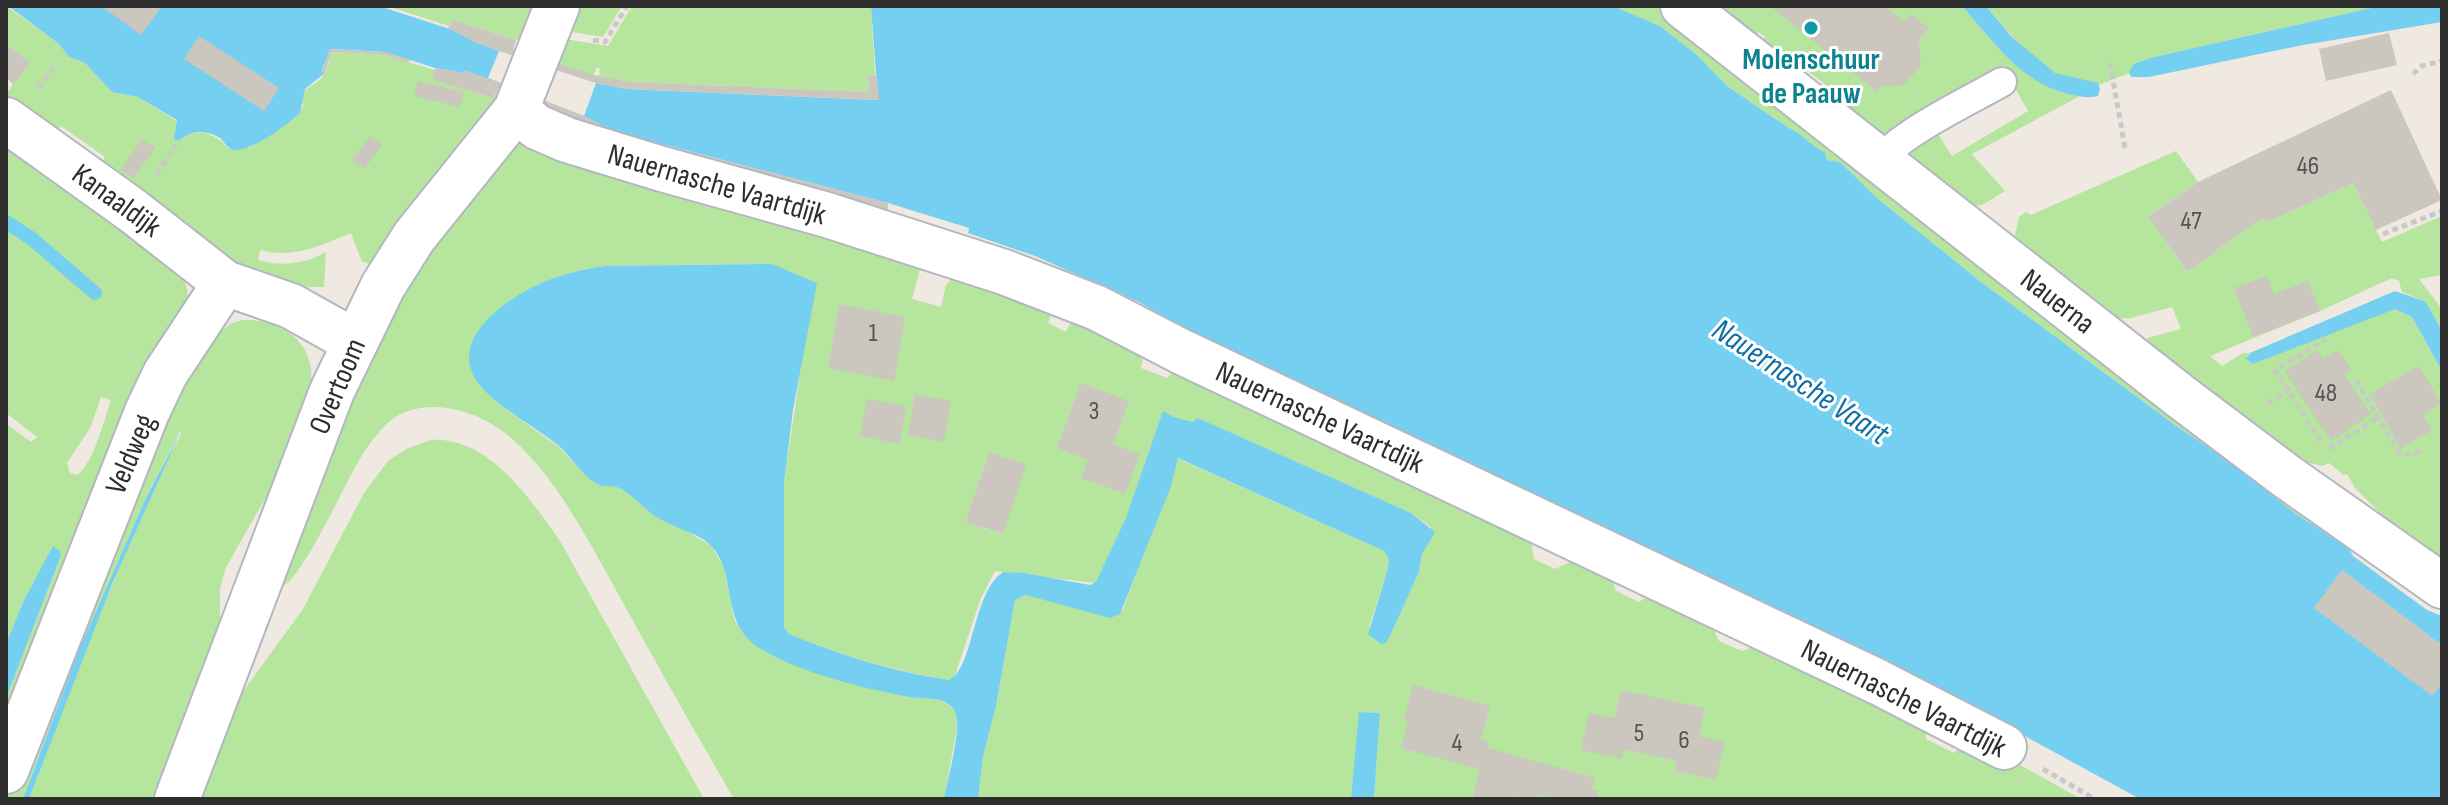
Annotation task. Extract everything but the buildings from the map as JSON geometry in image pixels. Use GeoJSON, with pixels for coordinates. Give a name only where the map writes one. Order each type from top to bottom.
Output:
{"type":"FeatureCollection","features":[{"type":"Feature","properties":{"kind":"street","name":"Overtoom"},"geometry":{"type":"LineString","coordinates":[[177,799],[332,391],[355,342],[383,286],[414,237],[519,104],[557,6]]}},
{"type":"Feature","properties":{"kind":"street","name":"Nauerna"},"geometry":{"type":"LineString","coordinates":[[1683,6],[2250,449],[2442,586]]}},
{"type":"Feature","properties":{"kind":"street","name":"Nauernasche Vaartdijk"},"geometry":{"type":"LineString","coordinates":[[519,104],[537,127],[567,140],[928,246],[1084,302],[1180,351],[1878,682],[2004,747]]}},
{"type":"Feature","properties":{"kind":"street","name":"Kanaaldijk"},"geometry":{"type":"LineString","coordinates":[[6,120],[133,211],[225,283]]}},
{"type":"Feature","properties":{"kind":"street"},"geometry":{"type":"LineString","coordinates":[[225,283],[291,306],[355,342]]}},
{"type":"Feature","properties":{"kind":"street","name":"Veldweg"},"geometry":{"type":"LineString","coordinates":[[6,771],[147,412],[165,374],[225,283]]}},
{"type":"Feature","properties":{"kind":"lane"},"geometry":{"type":"LineString","coordinates":[[1880,161],[1907,137],[2002,82]]}},
{"type":"Feature","properties":{"kind":"path"},"geometry":{"type":"LineString","coordinates":[[599,41],[605,42],[627,6]]}},
{"type":"Feature","properties":{"kind":"path"},"geometry":{"type":"LineString","coordinates":[[2413,74],[2422,66],[2442,61]]}},
{"type":"Feature","properties":{"kind":"path"},"geometry":{"type":"LineString","coordinates":[[2110,63],[2125,148]]}},
{"type":"Feature","properties":{"kind":"path"},"geometry":{"type":"LineString","coordinates":[[2383,234],[2442,211]]}},
{"type":"Feature","properties":{"kind":"path"},"geometry":{"type":"LineString","coordinates":[[2326,339],[2275,370],[2327,451],[2379,417]]}},
{"type":"Feature","properties":{"kind":"path"},"geometry":{"type":"LineString","coordinates":[[2356,380],[2399,452],[2411,455],[2423,449]]}},
{"type":"Feature","properties":{"kind":"path"},"geometry":{"type":"LineString","coordinates":[[2266,405],[2288,391]]}},
{"type":"Feature","properties":{"kind":"path","name":"Nauernasche Vaartdijk"},"geometry":{"type":"LineString","coordinates":[[2004,747],[2095,799]]}},
{"type":"Feature","properties":{"kind":"green space"},"geometry":{"type":"Polygon","coordinates":[[[6,6],[59,44],[69,57],[85,63],[112,92],[138,97],[177,121],[175,133],[179,141],[198,132],[217,138],[228,148],[249,148],[295,118],[303,107],[305,91],[324,75],[332,52],[384,55],[435,70],[434,80],[493,98],[498,88],[501,89],[371,264],[362,262],[351,233],[295,252],[260,250],[258,260],[284,264],[326,252],[324,287],[307,287],[230,265],[151,197],[103,161],[105,157],[61,126],[52,138],[6,106],[6,95],[13,84],[6,78],[6,6]]]}},
{"type":"Feature","properties":{"kind":"green space"},"geometry":{"type":"Polygon","coordinates":[[[387,6],[539,8],[525,39],[516,40],[453,20],[449,26],[387,6]]]}},
{"type":"Feature","properties":{"kind":"green space"},"geometry":{"type":"Polygon","coordinates":[[[581,6],[622,6],[603,37],[571,32],[581,6]]]}},
{"type":"Feature","properties":{"kind":"green space"},"geometry":{"type":"Polygon","coordinates":[[[632,6],[871,6],[875,76],[868,77],[869,92],[630,82],[599,76],[600,69],[597,67],[591,82],[554,69],[564,39],[608,46],[632,6]]]}},
{"type":"Feature","properties":{"kind":"green space"},"geometry":{"type":"Polygon","coordinates":[[[1613,6],[1664,6],[2344,534],[2349,548],[2296,514],[2227,460],[1981,282],[1877,198],[1840,162],[1827,160],[1825,152],[1727,86],[1697,55],[1660,26],[1613,6]]]}},
{"type":"Feature","properties":{"kind":"green space"},"geometry":{"type":"Polygon","coordinates":[[[1711,6],[1962,6],[2000,50],[2026,73],[2059,90],[2080,96],[1972,154],[2005,191],[1982,205],[1968,206],[1898,162],[1938,134],[1952,156],[2028,111],[2001,71],[1897,125],[1875,143],[1817,98],[1826,85],[1808,71],[1799,83],[1756,49],[1765,37],[1759,32],[1748,44],[1711,6]]]}},
{"type":"Feature","properties":{"kind":"green space"},"geometry":{"type":"Polygon","coordinates":[[[1986,6],[2380,6],[2150,58],[2134,64],[2130,73],[2098,85],[2046,68],[2027,52],[1986,6]]]}},
{"type":"Feature","properties":{"kind":"green space"},"geometry":{"type":"Polygon","coordinates":[[[6,133],[171,256],[181,272],[188,302],[6,722],[6,698],[61,557],[35,580],[6,644],[6,424],[31,442],[37,437],[6,413],[6,133]],[[101,397],[90,428],[67,463],[70,473],[77,475],[88,461],[111,400],[101,397]]]}},
{"type":"Feature","properties":{"kind":"green space"},"geometry":{"type":"Polygon","coordinates":[[[522,142],[922,262],[912,299],[941,307],[946,285],[955,275],[1054,307],[1048,323],[1066,332],[1074,315],[1145,347],[1141,368],[1167,378],[1183,361],[1530,532],[1534,559],[1555,569],[1575,560],[1613,577],[1615,590],[1639,602],[1651,594],[1709,620],[1719,641],[1742,651],[1761,644],[1925,719],[1926,739],[1954,753],[1965,742],[2006,757],[2081,799],[1374,799],[1380,713],[1360,712],[1351,799],[978,799],[983,757],[996,706],[1015,600],[1026,595],[1123,610],[1166,497],[1177,458],[1384,551],[1389,559],[1388,568],[1369,627],[1390,636],[1419,572],[1431,527],[1411,513],[1223,429],[1197,419],[1194,422],[1163,412],[1125,524],[1095,583],[995,571],[981,598],[954,678],[949,680],[868,662],[789,634],[784,627],[784,483],[802,360],[757,264],[606,266],[572,272],[524,292],[483,325],[488,394],[559,447],[582,472],[600,485],[616,486],[711,546],[724,567],[734,619],[760,648],[819,673],[916,698],[936,699],[956,712],[957,728],[944,799],[734,799],[558,491],[527,453],[485,420],[456,410],[425,407],[411,410],[389,422],[362,456],[301,566],[278,589],[345,413],[393,312],[418,271],[477,189],[498,161],[522,142]],[[989,452],[965,522],[1002,534],[1025,464],[989,452]]]}},
{"type":"Feature","properties":{"kind":"green space"},"geometry":{"type":"Polygon","coordinates":[[[2176,151],[2198,182],[2148,216],[2187,272],[2262,218],[2265,223],[2353,183],[2382,242],[2442,216],[2442,275],[2419,279],[2442,309],[2442,331],[2426,302],[2402,292],[2399,281],[2392,278],[2210,356],[2222,366],[2243,353],[2250,353],[2247,355],[2253,364],[2388,310],[2395,309],[2412,317],[2442,371],[2442,573],[2380,521],[2380,513],[2355,488],[2347,474],[2344,475],[2329,463],[2322,466],[2279,455],[2146,352],[2151,344],[2147,338],[2181,329],[2172,307],[2115,319],[2014,240],[2019,217],[2026,212],[2031,215],[2176,151]]]}},
{"type":"Feature","properties":{"kind":"green space"},"geometry":{"type":"Polygon","coordinates":[[[243,320],[270,323],[292,335],[307,355],[311,381],[268,494],[226,567],[220,589],[220,622],[154,799],[29,799],[100,614],[180,431],[146,498],[79,650],[23,799],[6,799],[137,458],[206,343],[232,323],[243,320]]]}},
{"type":"Feature","properties":{"kind":"green space"},"geometry":{"type":"Polygon","coordinates":[[[431,440],[472,448],[490,459],[536,507],[560,541],[704,799],[200,799],[244,690],[303,609],[364,493],[388,461],[408,448],[431,440]]]}},
{"type":"Feature","properties":{"kind":"water","name":"Nauernasche Vaart"},"geometry":{"type":"Polygon","coordinates":[[[8,6],[379,6],[450,29],[499,51],[596,83],[627,89],[878,100],[871,6],[1613,6],[1660,26],[1697,55],[1727,86],[1825,152],[1827,160],[1840,162],[1877,198],[1981,282],[2227,460],[2296,514],[2349,548],[2353,556],[2427,610],[2442,616],[2442,799],[2140,799],[1992,718],[1254,368],[1139,302],[1035,256],[968,233],[969,228],[888,203],[616,132],[561,107],[466,71],[435,68],[385,52],[330,49],[322,71],[325,73],[305,89],[300,113],[259,143],[234,150],[215,135],[204,132],[188,135],[179,141],[174,139],[177,120],[138,97],[112,92],[85,63],[69,57],[59,44],[8,6]]]}},
{"type":"Feature","properties":{"kind":"water"},"geometry":{"type":"Polygon","coordinates":[[[1962,6],[1986,6],[2012,37],[2055,73],[2098,83],[2098,96],[2073,95],[2039,82],[2010,60],[1962,6]]]}},
{"type":"Feature","properties":{"kind":"water"},"geometry":{"type":"Polygon","coordinates":[[[2380,6],[2442,6],[2442,22],[2303,45],[2149,77],[2131,77],[2129,72],[2134,64],[2150,58],[2380,6]]]}},
{"type":"Feature","properties":{"kind":"water"},"geometry":{"type":"Polygon","coordinates":[[[772,264],[817,283],[793,410],[784,483],[784,627],[789,634],[868,662],[949,680],[964,661],[985,596],[1003,572],[1090,585],[1096,582],[1126,518],[1163,411],[1193,422],[1197,418],[1223,429],[1411,513],[1435,532],[1422,554],[1419,572],[1386,643],[1381,644],[1368,634],[1388,568],[1389,559],[1384,551],[1178,458],[1170,489],[1120,614],[1110,618],[1026,595],[1015,600],[996,706],[983,757],[978,799],[944,799],[957,727],[957,717],[950,705],[940,700],[910,697],[833,679],[795,666],[761,649],[747,638],[739,625],[733,612],[724,569],[709,544],[655,516],[623,490],[593,482],[560,447],[488,394],[475,378],[469,361],[472,342],[487,320],[512,299],[557,277],[606,266],[772,264]]]}},
{"type":"Feature","properties":{"kind":"water"},"geometry":{"type":"Polygon","coordinates":[[[2395,291],[2426,302],[2442,331],[2442,371],[2412,317],[2395,309],[2253,364],[2246,359],[2250,353],[2395,291]]]}},
{"type":"Feature","properties":{"kind":"water"},"geometry":{"type":"Polygon","coordinates":[[[181,431],[112,584],[29,799],[23,799],[79,650],[146,498],[181,431]]]}},
{"type":"Feature","properties":{"kind":"water"},"geometry":{"type":"Polygon","coordinates":[[[53,546],[61,556],[6,698],[6,644],[23,602],[53,546]]]}},
{"type":"Feature","properties":{"kind":"water"},"geometry":{"type":"Polygon","coordinates":[[[1359,712],[1380,713],[1374,799],[1351,799],[1359,712]]]}},
{"type":"Feature","properties":{"kind":"pier"},"geometry":{"type":"Polygon","coordinates":[[[499,51],[596,83],[584,116],[488,78],[499,51]]]}},
{"type":"Feature","properties":{"kind":"waterway"},"geometry":{"type":"LineString","coordinates":[[6,222],[31,238],[95,293]]}},
{"type":"Feature","properties":{"kind":"place","name":"Molenschuur de Paauw"},"geometry":{"type":"Point","coordinates":[1811,28]}}]}
